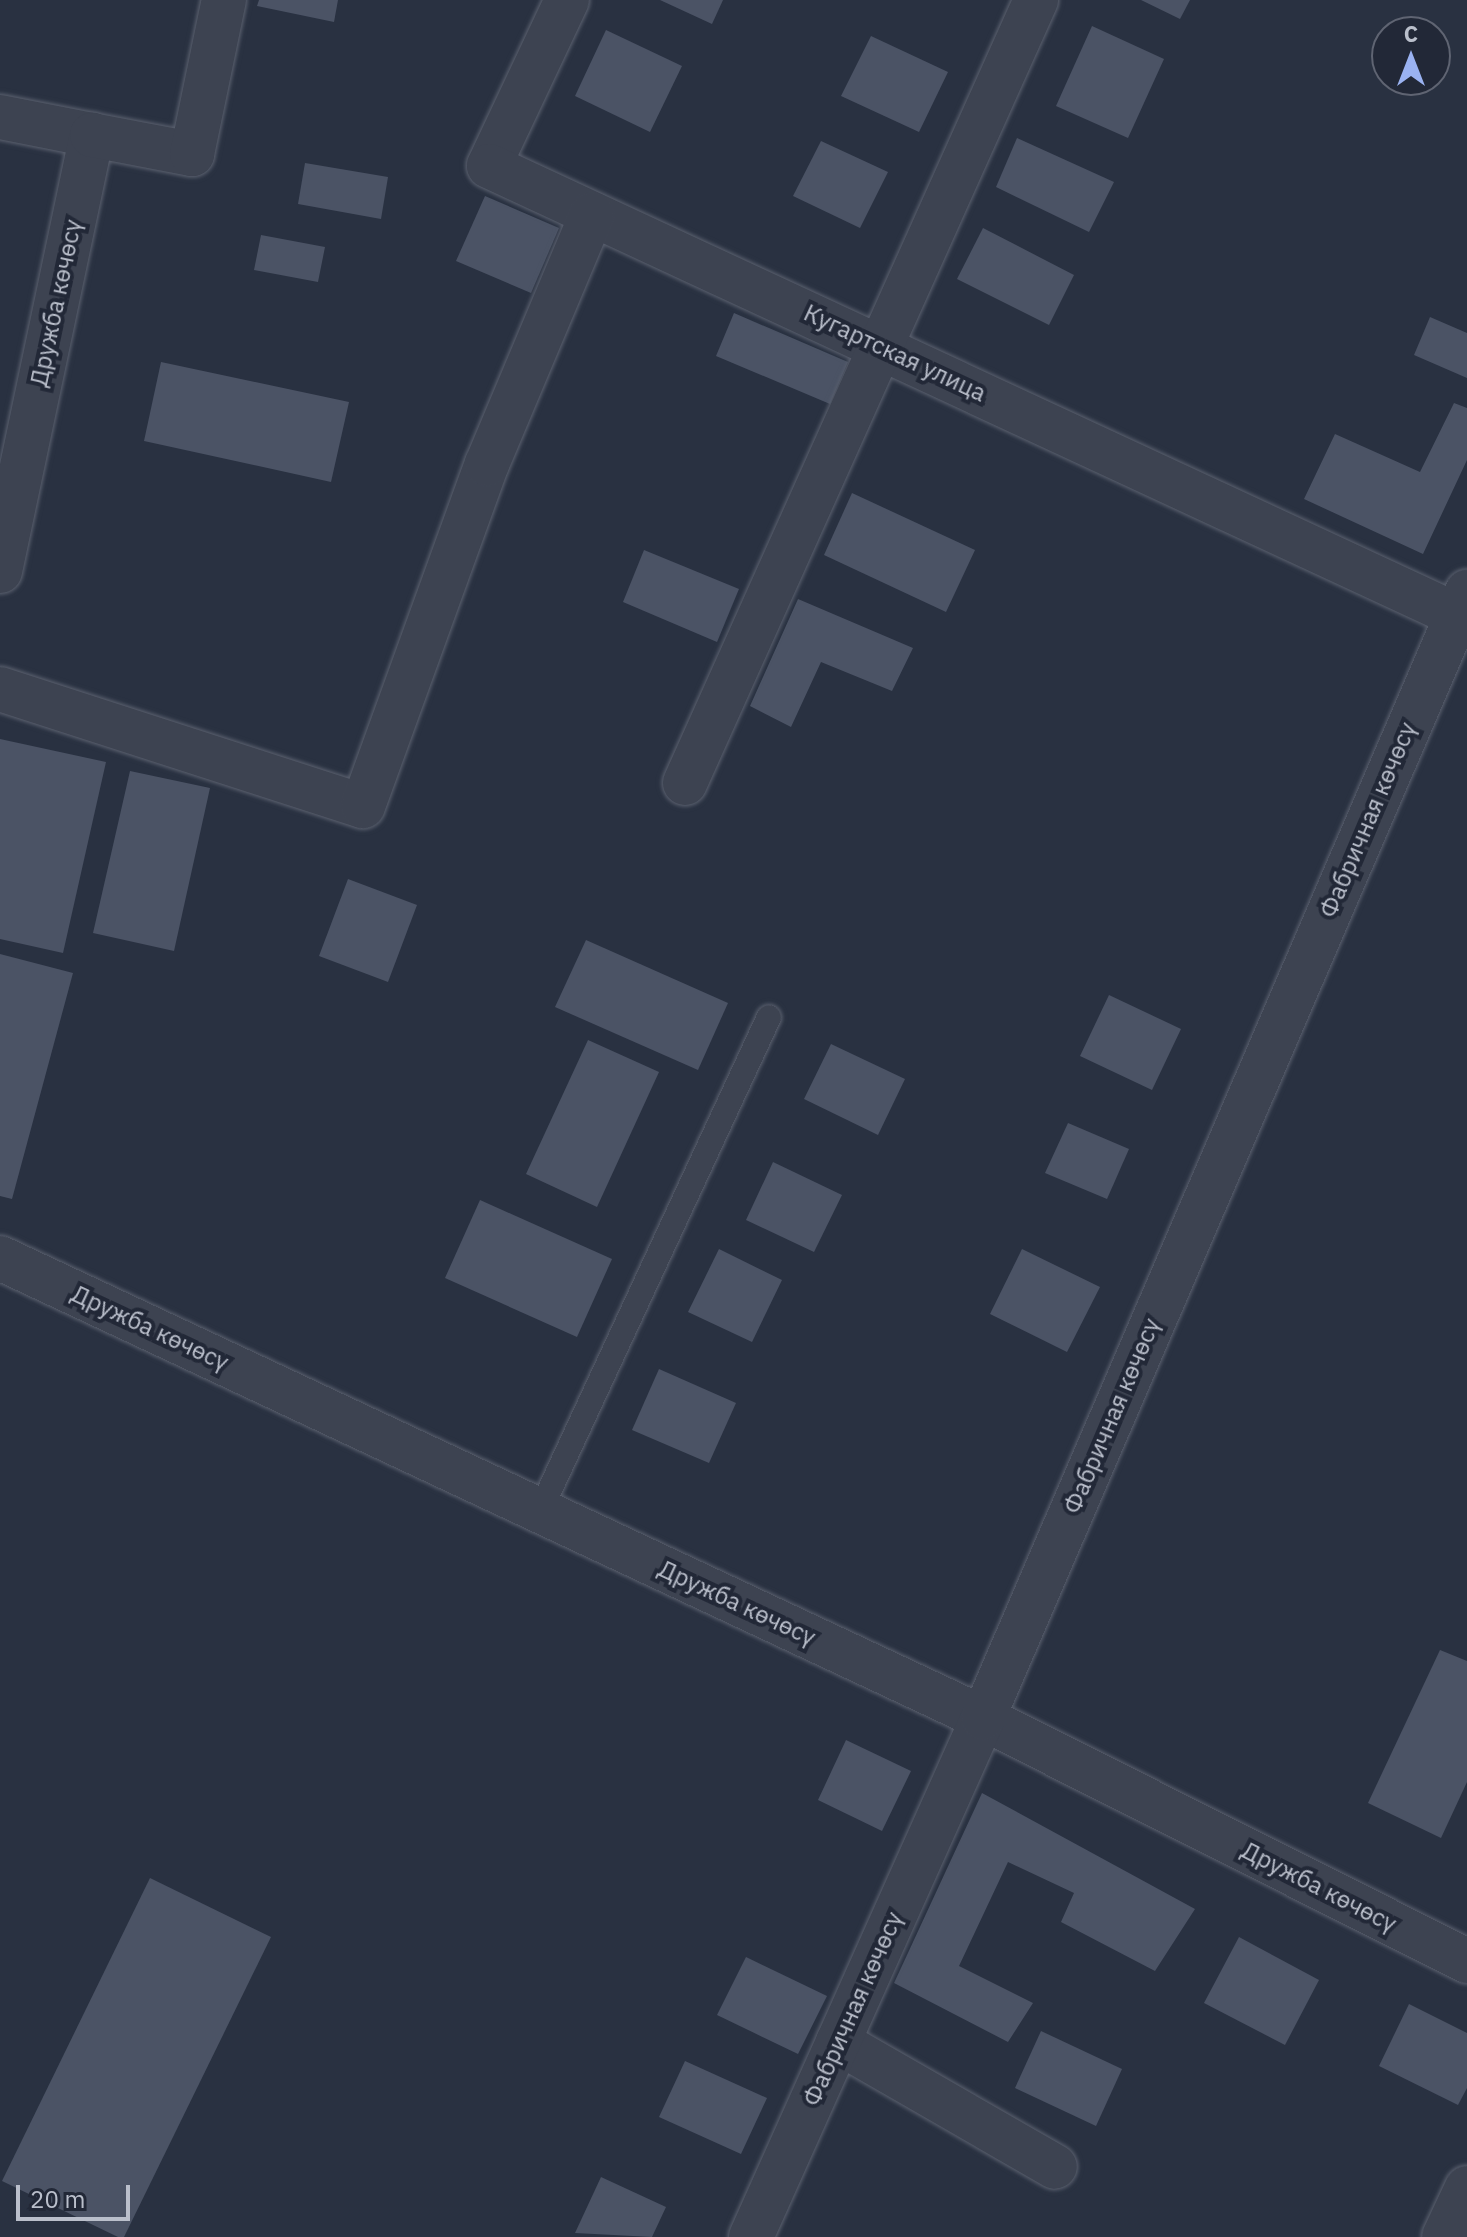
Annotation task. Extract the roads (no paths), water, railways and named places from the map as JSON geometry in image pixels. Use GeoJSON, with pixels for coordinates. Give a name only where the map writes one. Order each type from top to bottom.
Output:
{"type":"FeatureCollection","features":[{"type":"Feature","properties":{"kind":"street"},"geometry":{"type":"LineString","coordinates":[[0,117],[192,154],[224,0]]}},
{"type":"Feature","properties":{"kind":"street","name":"Кугартская улица"},"geometry":{"type":"LineString","coordinates":[[567,0],[489,166],[1463,609]]}},
{"type":"Feature","properties":{"kind":"street"},"geometry":{"type":"LineString","coordinates":[[685,783],[1036,0]]}},
{"type":"Feature","properties":{"kind":"street","name":"Дружба көчөсү"},"geometry":{"type":"LineString","coordinates":[[0,571],[92,135]]}},
{"type":"Feature","properties":{"kind":"street"},"geometry":{"type":"LineString","coordinates":[[0,689],[363,806],[487,464],[592,214]]}},
{"type":"Feature","properties":{"kind":"street","name":"Фабричная көчөсү"},"geometry":{"type":"LineString","coordinates":[[751,2237],[983,1718],[1463,609]]}},
{"type":"Feature","properties":{"kind":"street","name":"Дружба көчөсү"},"geometry":{"type":"LineString","coordinates":[[0,1258],[983,1718],[1467,1961]]}},
{"type":"Feature","properties":{"kind":"street"},"geometry":{"type":"LineString","coordinates":[[838,2042],[1055,2167]]}},
{"type":"Feature","properties":{"kind":"street"},"geometry":{"type":"LineString","coordinates":[[1444,2237],[1467,2188]]}},
{"type":"Feature","properties":{"kind":"lane"},"geometry":{"type":"LineString","coordinates":[[540,1511],[769,1017]]}}]}
